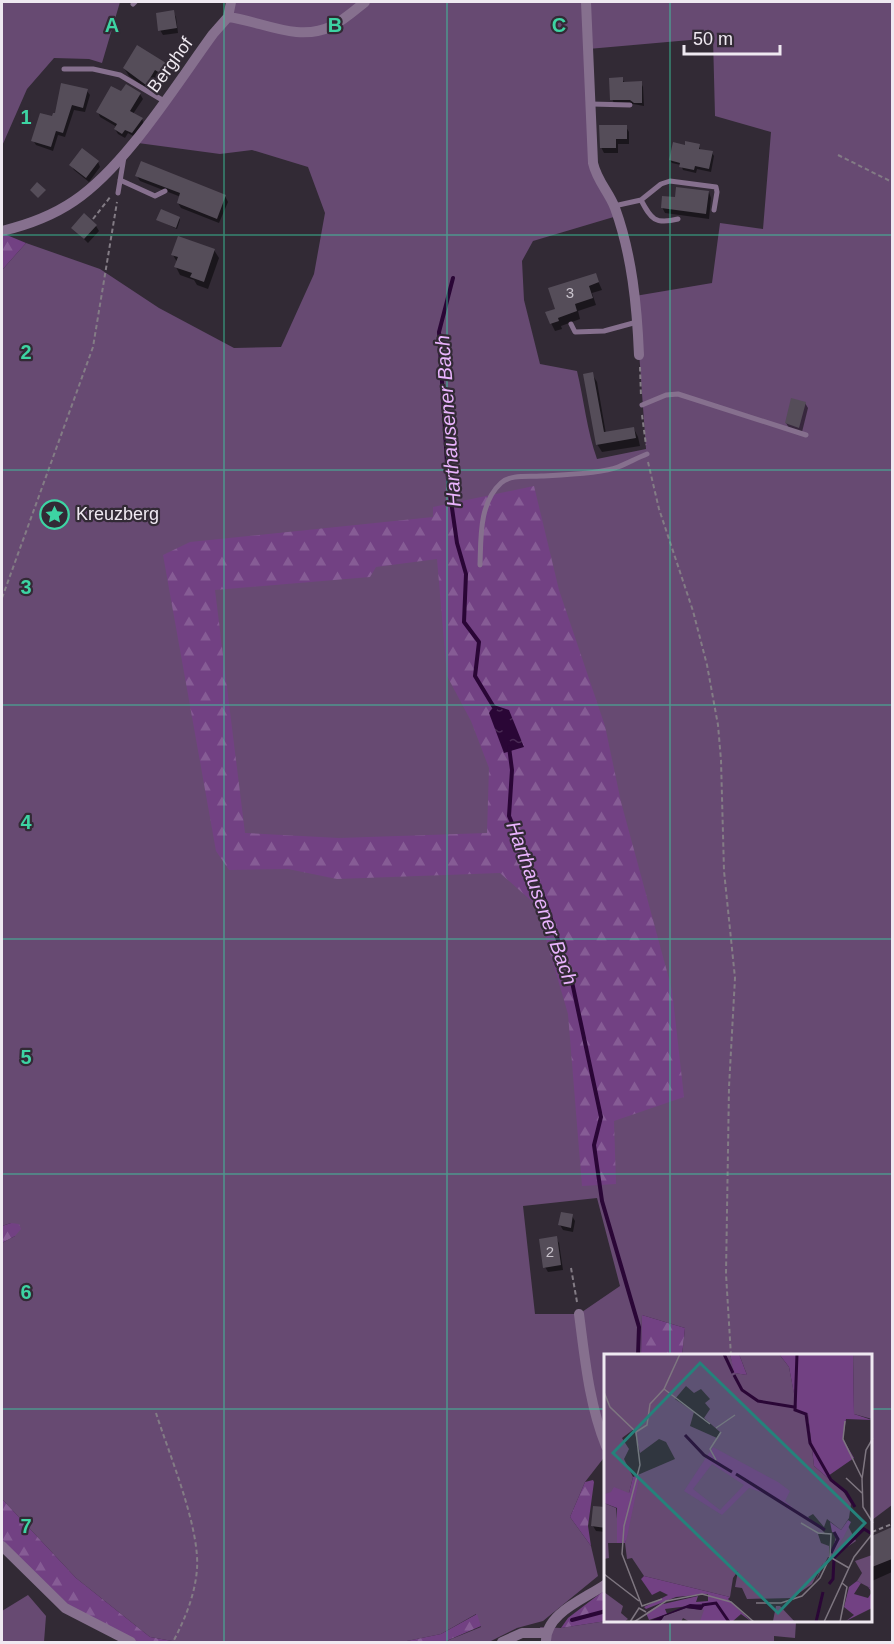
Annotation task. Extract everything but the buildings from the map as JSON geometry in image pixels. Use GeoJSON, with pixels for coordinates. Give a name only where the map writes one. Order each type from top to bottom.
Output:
{"type":"FeatureCollection","features":[{"type":"Feature","properties":{"kind":"street"},"geometry":{"type":"LineString","coordinates":[[230,2],[228,17],[245,19],[287,31],[311,32],[330,27],[365,2]]}},
{"type":"Feature","properties":{"kind":"street"},"geometry":{"type":"LineString","coordinates":[[586,2],[591,152],[595,173],[614,206],[626,248],[637,322],[639,355]]}},
{"type":"Feature","properties":{"kind":"street","name":"Berghof"},"geometry":{"type":"LineString","coordinates":[[2,231],[21,227],[54,213],[75,200],[125,153],[228,17]]}},
{"type":"Feature","properties":{"kind":"street"},"geometry":{"type":"LineString","coordinates":[[579,1314],[591,1396],[604,1441]]}},
{"type":"Feature","properties":{"kind":"street"},"geometry":{"type":"LineString","coordinates":[[2,1546],[65,1608],[131,1642]]}},
{"type":"Feature","properties":{"kind":"street"},"geometry":{"type":"LineString","coordinates":[[502,1642],[522,1634],[545,1638],[549,1626],[561,1614],[604,1585]]}},
{"type":"Feature","properties":{"kind":"lane"},"geometry":{"type":"LineString","coordinates":[[64,69],[93,69],[120,75],[164,101]]}},
{"type":"Feature","properties":{"kind":"lane"},"geometry":{"type":"LineString","coordinates":[[591,104],[630,105]]}},
{"type":"Feature","properties":{"kind":"lane"},"geometry":{"type":"LineString","coordinates":[[118,193],[125,153]]}},
{"type":"Feature","properties":{"kind":"lane"},"geometry":{"type":"LineString","coordinates":[[120,180],[155,196],[165,191]]}},
{"type":"Feature","properties":{"kind":"lane"},"geometry":{"type":"LineString","coordinates":[[614,206],[641,200],[662,184],[670,181],[716,187],[714,210]]}},
{"type":"Feature","properties":{"kind":"lane"},"geometry":{"type":"LineString","coordinates":[[641,200],[648,212],[657,220],[664,222],[678,219]]}},
{"type":"Feature","properties":{"kind":"lane"},"geometry":{"type":"LineString","coordinates":[[571,324],[575,332],[604,331],[637,322]]}},
{"type":"Feature","properties":{"kind":"lane"},"geometry":{"type":"LineString","coordinates":[[642,405],[666,395],[678,394],[806,435]]}},
{"type":"Feature","properties":{"kind":"lane"},"geometry":{"type":"LineString","coordinates":[[480,565],[481,532],[485,509],[503,480],[617,468],[647,454]]}},
{"type":"Feature","properties":{"kind":"path"},"geometry":{"type":"LineString","coordinates":[[838,155],[892,182]]}},
{"type":"Feature","properties":{"kind":"path"},"geometry":{"type":"LineString","coordinates":[[2,598],[93,347],[118,193],[113,194],[93,219]]}},
{"type":"Feature","properties":{"kind":"path"},"geometry":{"type":"LineString","coordinates":[[639,355],[647,454],[659,509],[693,611],[704,653],[720,748],[724,871],[735,978],[729,1106],[726,1274],[731,1354]]}},
{"type":"Feature","properties":{"kind":"path"},"geometry":{"type":"LineString","coordinates":[[572,1268],[579,1314]]}},
{"type":"Feature","properties":{"kind":"path"},"geometry":{"type":"LineString","coordinates":[[156,1413],[194,1536],[197,1567],[193,1595],[173,1642]]}},
{"type":"Feature","properties":{"kind":"path"},"geometry":{"type":"LineString","coordinates":[[873,1532],[892,1524]]}},
{"type":"Feature","properties":{"kind":"shaded area"},"geometry":{"type":"Polygon","coordinates":[[[2,2],[120,2],[102,63],[89,59],[54,58],[27,89],[2,146],[2,2]]]}},
{"type":"Feature","properties":{"kind":"shaded area"},"geometry":{"type":"Polygon","coordinates":[[[231,2],[892,2],[892,1505],[873,1519],[873,1354],[682,1354],[685,1328],[642,1315],[641,1354],[604,1354],[604,1458],[585,1482],[570,1517],[591,1546],[598,1576],[543,1621],[517,1628],[489,1642],[444,1642],[481,1627],[476,1614],[441,1634],[402,1642],[178,1642],[150,1637],[76,1578],[2,1499],[2,1243],[15,1236],[11,1223],[2,1226],[2,270],[26,243],[100,269],[159,308],[234,348],[281,347],[314,274],[325,213],[308,167],[252,150],[220,154],[138,143],[203,54],[231,2]],[[713,38],[588,49],[591,152],[617,216],[533,241],[522,261],[524,300],[540,364],[577,371],[597,459],[646,449],[635,296],[712,283],[720,223],[763,229],[771,132],[715,116],[713,38]],[[597,1198],[523,1206],[535,1314],[579,1314],[620,1286],[597,1198]]]}},
{"type":"Feature","properties":{"kind":"shaded area"},"geometry":{"type":"Polygon","coordinates":[[[28,1595],[46,1616],[44,1642],[2,1642],[2,1611],[28,1595]]]}},
{"type":"Feature","properties":{"kind":"shaded area"},"geometry":{"type":"Polygon","coordinates":[[[604,1621],[796,1623],[795,1638],[774,1636],[774,1642],[545,1642],[540,1627],[561,1628],[604,1621]]]}},
{"type":"Feature","properties":{"kind":"green space"},"geometry":{"type":"Polygon","coordinates":[[[2,233],[26,243],[2,270],[2,233]]]}},
{"type":"Feature","properties":{"kind":"green space"},"geometry":{"type":"Polygon","coordinates":[[[534,486],[559,590],[605,726],[621,802],[672,990],[684,1097],[614,1121],[616,1184],[582,1186],[568,1014],[536,905],[500,873],[337,879],[288,869],[229,870],[216,851],[163,555],[190,542],[433,517],[433,507],[534,486]],[[437,559],[376,567],[370,577],[215,590],[245,833],[339,838],[487,833],[489,768],[471,721],[447,676],[437,559]]]}},
{"type":"Feature","properties":{"kind":"green space"},"geometry":{"type":"Polygon","coordinates":[[[11,1223],[19,1224],[21,1229],[15,1236],[2,1243],[2,1226],[11,1223]]]}},
{"type":"Feature","properties":{"kind":"green space"},"geometry":{"type":"Polygon","coordinates":[[[642,1315],[685,1328],[682,1354],[641,1354],[642,1315]]]}},
{"type":"Feature","properties":{"kind":"green space"},"geometry":{"type":"Polygon","coordinates":[[[593,1480],[588,1526],[591,1546],[570,1517],[585,1482],[593,1480]]]}},
{"type":"Feature","properties":{"kind":"green space"},"geometry":{"type":"Polygon","coordinates":[[[2,1499],[76,1578],[150,1637],[178,1642],[131,1642],[65,1608],[2,1546],[2,1499]]]}},
{"type":"Feature","properties":{"kind":"green space"},"geometry":{"type":"Polygon","coordinates":[[[604,1591],[604,1621],[561,1628],[568,1618],[604,1591]]]}},
{"type":"Feature","properties":{"kind":"green space"},"geometry":{"type":"Polygon","coordinates":[[[477,1614],[481,1626],[444,1642],[402,1642],[441,1634],[477,1614]]]}},
{"type":"Feature","properties":{"kind":"water"},"geometry":{"type":"Polygon","coordinates":[[[494,705],[509,710],[524,747],[504,753],[489,713],[494,705]]]}},
{"type":"Feature","properties":{"kind":"waterway","name":"Harthausener Bach"},"geometry":{"type":"LineString","coordinates":[[453,278],[439,332],[448,480],[457,543],[466,574],[464,622],[479,642],[475,676],[495,709]]}},
{"type":"Feature","properties":{"kind":"waterway","name":"Harthausener Bach"},"geometry":{"type":"LineString","coordinates":[[509,747],[512,770],[509,816],[545,901],[572,982],[601,1117],[594,1145],[602,1201],[639,1327],[638,1354]]}},
{"type":"Feature","properties":{"kind":"waterway","name":"Harthausener Bach"},"geometry":{"type":"LineString","coordinates":[[572,1620],[604,1612]]}},
{"type":"Feature","properties":{"kind":"place","name":"Kreuzberg"},"geometry":{"type":"Point","coordinates":[55,514]}}]}
